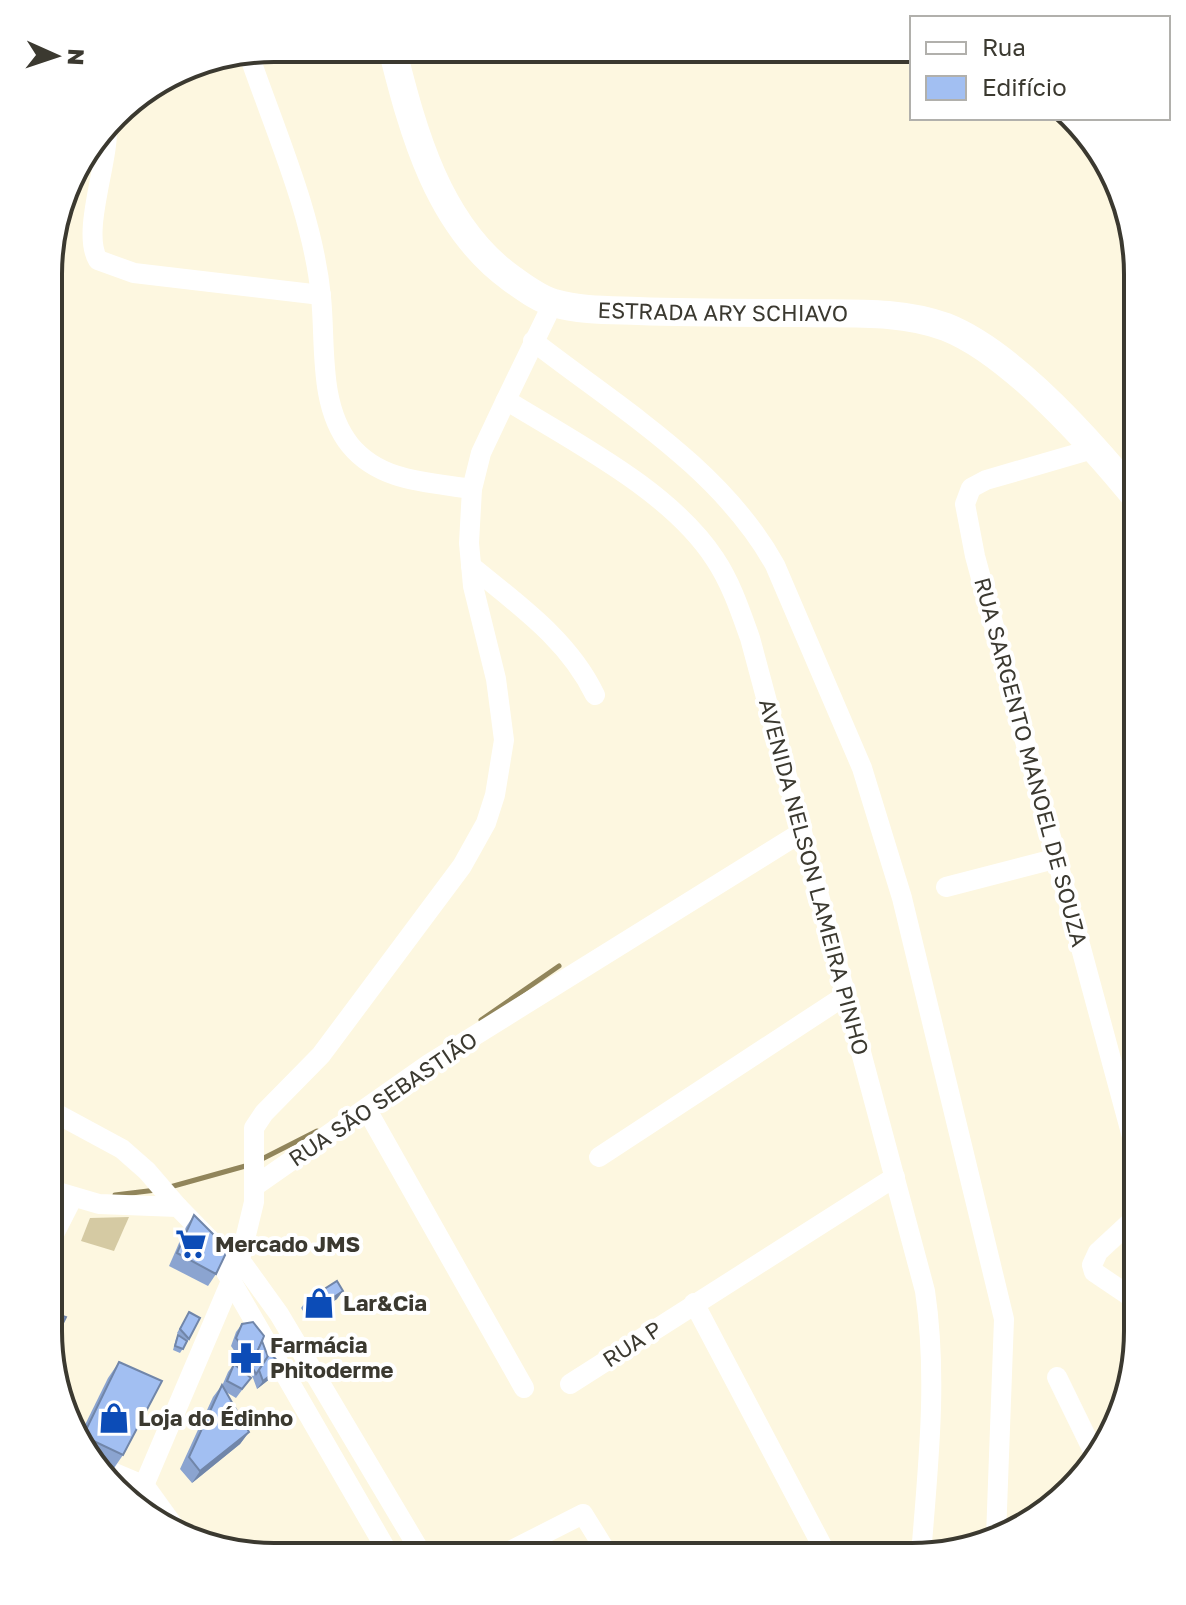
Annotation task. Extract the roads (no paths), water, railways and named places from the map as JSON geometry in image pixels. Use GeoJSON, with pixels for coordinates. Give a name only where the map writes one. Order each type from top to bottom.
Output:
{"type":"FeatureCollection","features":[{"type":"Feature","properties":{"kind":"main road","name":"ESTRADA ARY SCHIAVO"},"geometry":{"type":"LineString","coordinates":[[396,62],[407,108],[450,212],[497,269],[553,303],[597,310],[868,314],[921,320],[978,344],[1048,403],[1124,479]]}},
{"type":"Feature","properties":{"kind":"street"},"geometry":{"type":"LineString","coordinates":[[252,64],[299,201],[321,295],[327,382],[336,418],[348,443],[382,472],[472,489]]}},
{"type":"Feature","properties":{"kind":"street"},"geometry":{"type":"LineString","coordinates":[[108,143],[92,242],[98,260],[134,273],[321,295]]}},
{"type":"Feature","properties":{"kind":"street"},"geometry":{"type":"LineString","coordinates":[[140,1495],[240,1260],[255,1178],[254,1128],[264,1113],[321,1055],[462,866],[486,823],[495,795],[504,740],[501,709],[471,566],[472,489],[481,453],[553,303]]}},
{"type":"Feature","properties":{"kind":"street"},"geometry":{"type":"LineString","coordinates":[[533,341],[683,456],[714,485],[759,537],[775,565],[862,768],[921,969],[1004,1319],[996,1525]]}},
{"type":"Feature","properties":{"kind":"street","name":"AVENIDA NELSON LAMEIRA PINHO"},"geometry":{"type":"LineString","coordinates":[[506,400],[639,486],[674,514],[714,557],[731,586],[750,638],[895,1177],[929,1322],[929,1448],[922,1542]]}},
{"type":"Feature","properties":{"kind":"street","name":"RUA SARGENTO MANOEL DE SOUZA"},"geometry":{"type":"LineString","coordinates":[[1093,449],[986,480],[971,488],[965,504],[975,556],[1124,1106]]}},
{"type":"Feature","properties":{"kind":"street"},"geometry":{"type":"LineString","coordinates":[[471,566],[553,635],[575,658],[595,695]]}},
{"type":"Feature","properties":{"kind":"street","name":"RUA SÃO SEBASTIÃO"},"geometry":{"type":"LineString","coordinates":[[255,1178],[367,1110],[429,1064],[560,980],[802,832]]}},
{"type":"Feature","properties":{"kind":"street"},"geometry":{"type":"LineString","coordinates":[[946,887],[1058,858]]}},
{"type":"Feature","properties":{"kind":"street"},"geometry":{"type":"LineString","coordinates":[[599,1157],[846,995]]}},
{"type":"Feature","properties":{"kind":"street"},"geometry":{"type":"LineString","coordinates":[[367,1110],[524,1388]]}},
{"type":"Feature","properties":{"kind":"street"},"geometry":{"type":"LineString","coordinates":[[62,1117],[122,1149],[152,1176],[219,1249],[240,1260],[279,1314],[415,1543]]}},
{"type":"Feature","properties":{"kind":"street","name":"RUA P"},"geometry":{"type":"LineString","coordinates":[[570,1384],[895,1177]]}},
{"type":"Feature","properties":{"kind":"street"},"geometry":{"type":"LineString","coordinates":[[62,1195],[99,1204],[173,1200]]}},
{"type":"Feature","properties":{"kind":"street"},"geometry":{"type":"LineString","coordinates":[[62,1219],[72,1199]]}},
{"type":"Feature","properties":{"kind":"street"},"geometry":{"type":"LineString","coordinates":[[1124,1229],[1092,1260],[1094,1272],[1124,1292]]}},
{"type":"Feature","properties":{"kind":"street"},"geometry":{"type":"LineString","coordinates":[[219,1249],[229,1281],[382,1543]]}},
{"type":"Feature","properties":{"kind":"street"},"geometry":{"type":"LineString","coordinates":[[694,1303],[821,1543]]}},
{"type":"Feature","properties":{"kind":"street"},"geometry":{"type":"LineString","coordinates":[[1057,1377],[1090,1445]]}},
{"type":"Feature","properties":{"kind":"street"},"geometry":{"type":"LineString","coordinates":[[526,1543],[583,1514],[601,1543]]}},
{"type":"Feature","properties":{"kind":"waterway"},"geometry":{"type":"LineString","coordinates":[[481,1020],[559,966]]}},
{"type":"Feature","properties":{"kind":"waterway"},"geometry":{"type":"LineString","coordinates":[[258,1161],[317,1131]]}},
{"type":"Feature","properties":{"kind":"waterway"},"geometry":{"type":"LineString","coordinates":[[170,1187],[249,1165]]}},
{"type":"Feature","properties":{"kind":"waterway"},"geometry":{"type":"LineString","coordinates":[[115,1195],[156,1190]]}},
{"type":"Feature","properties":{"kind":"place","name":"Mercado JMS"},"geometry":{"type":"Point","coordinates":[191,1244]}},
{"type":"Feature","properties":{"kind":"place","name":"Lar&Cia"},"geometry":{"type":"Point","coordinates":[319,1303]}},
{"type":"Feature","properties":{"kind":"place","name":"Farmácia Phitoderme"},"geometry":{"type":"Point","coordinates":[246,1358]}},
{"type":"Feature","properties":{"kind":"place","name":"Loja do Édinho"},"geometry":{"type":"Point","coordinates":[114,1418]}}]}
